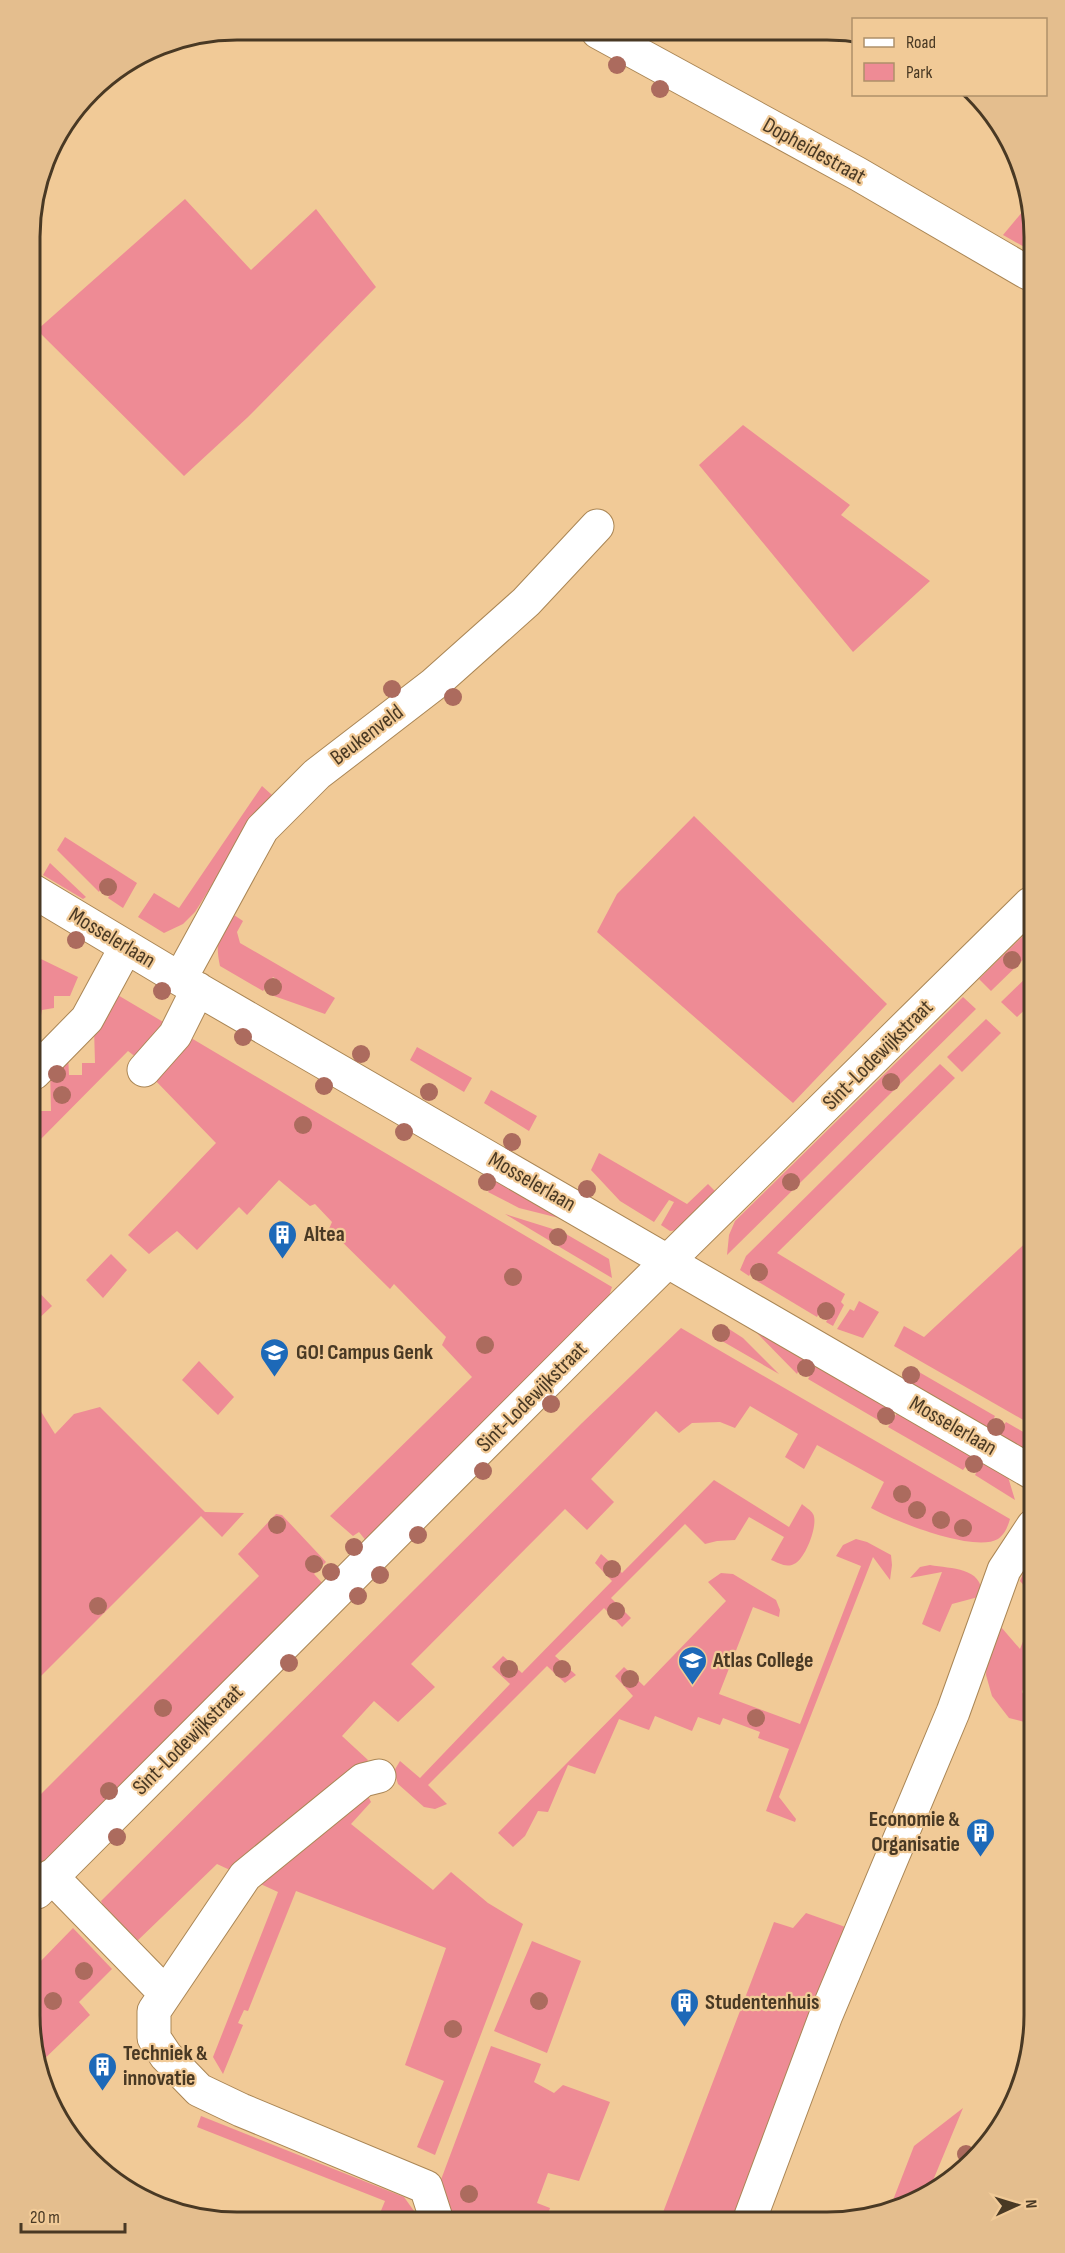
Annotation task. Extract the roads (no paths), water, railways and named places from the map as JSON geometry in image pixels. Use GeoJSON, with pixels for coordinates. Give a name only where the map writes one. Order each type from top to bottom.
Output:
{"type":"FeatureCollection","features":[{"type":"Feature","properties":{"kind":"street","name":"Dopheidestraat"},"geometry":{"type":"LineString","coordinates":[[613,40],[858,174],[1024,271]]}},
{"type":"Feature","properties":{"kind":"street","name":"Beukenveld"},"geometry":{"type":"LineString","coordinates":[[144,1070],[175,1035],[189,984],[262,829],[316,774],[434,684],[526,602],[597,526]]}},
{"type":"Feature","properties":{"kind":"street","name":"Mosselerlaan"},"geometry":{"type":"LineString","coordinates":[[41,896],[1024,1468]]}},
{"type":"Feature","properties":{"kind":"street","name":"Sint-Lodewijkstraat"},"geometry":{"type":"LineString","coordinates":[[44,1884],[1024,910]]}},
{"type":"Feature","properties":{"kind":"street"},"geometry":{"type":"LineString","coordinates":[[41,1066],[87,1019],[126,947]]}},
{"type":"Feature","properties":{"kind":"street"},"geometry":{"type":"LineString","coordinates":[[752,2212],[826,2015],[953,1712],[1004,1570],[1024,1540]]}},
{"type":"Feature","properties":{"kind":"street"},"geometry":{"type":"LineString","coordinates":[[379,1776],[363,1780],[244,1876],[154,2011],[154,2038],[166,2056],[199,2090],[241,2110],[426,2187],[434,2212]]}},
{"type":"Feature","properties":{"kind":"street"},"geometry":{"type":"LineString","coordinates":[[44,1884],[165,1993]]}},
{"type":"Feature","properties":{"kind":"place","name":"Altea"},"geometry":{"type":"Point","coordinates":[283,1260]}},
{"type":"Feature","properties":{"kind":"place","name":"GO! Campus Genk"},"geometry":{"type":"Point","coordinates":[275,1378]}},
{"type":"Feature","properties":{"kind":"place","name":"Atlas College"},"geometry":{"type":"Point","coordinates":[692,1686]}},
{"type":"Feature","properties":{"kind":"place","name":"Economie & Organisatie"},"geometry":{"type":"Point","coordinates":[981,1858]}},
{"type":"Feature","properties":{"kind":"place","name":"Studentenhuis"},"geometry":{"type":"Point","coordinates":[684,2028]}},
{"type":"Feature","properties":{"kind":"place","name":"Techniek & innovatie"},"geometry":{"type":"Point","coordinates":[102,2092]}}]}
